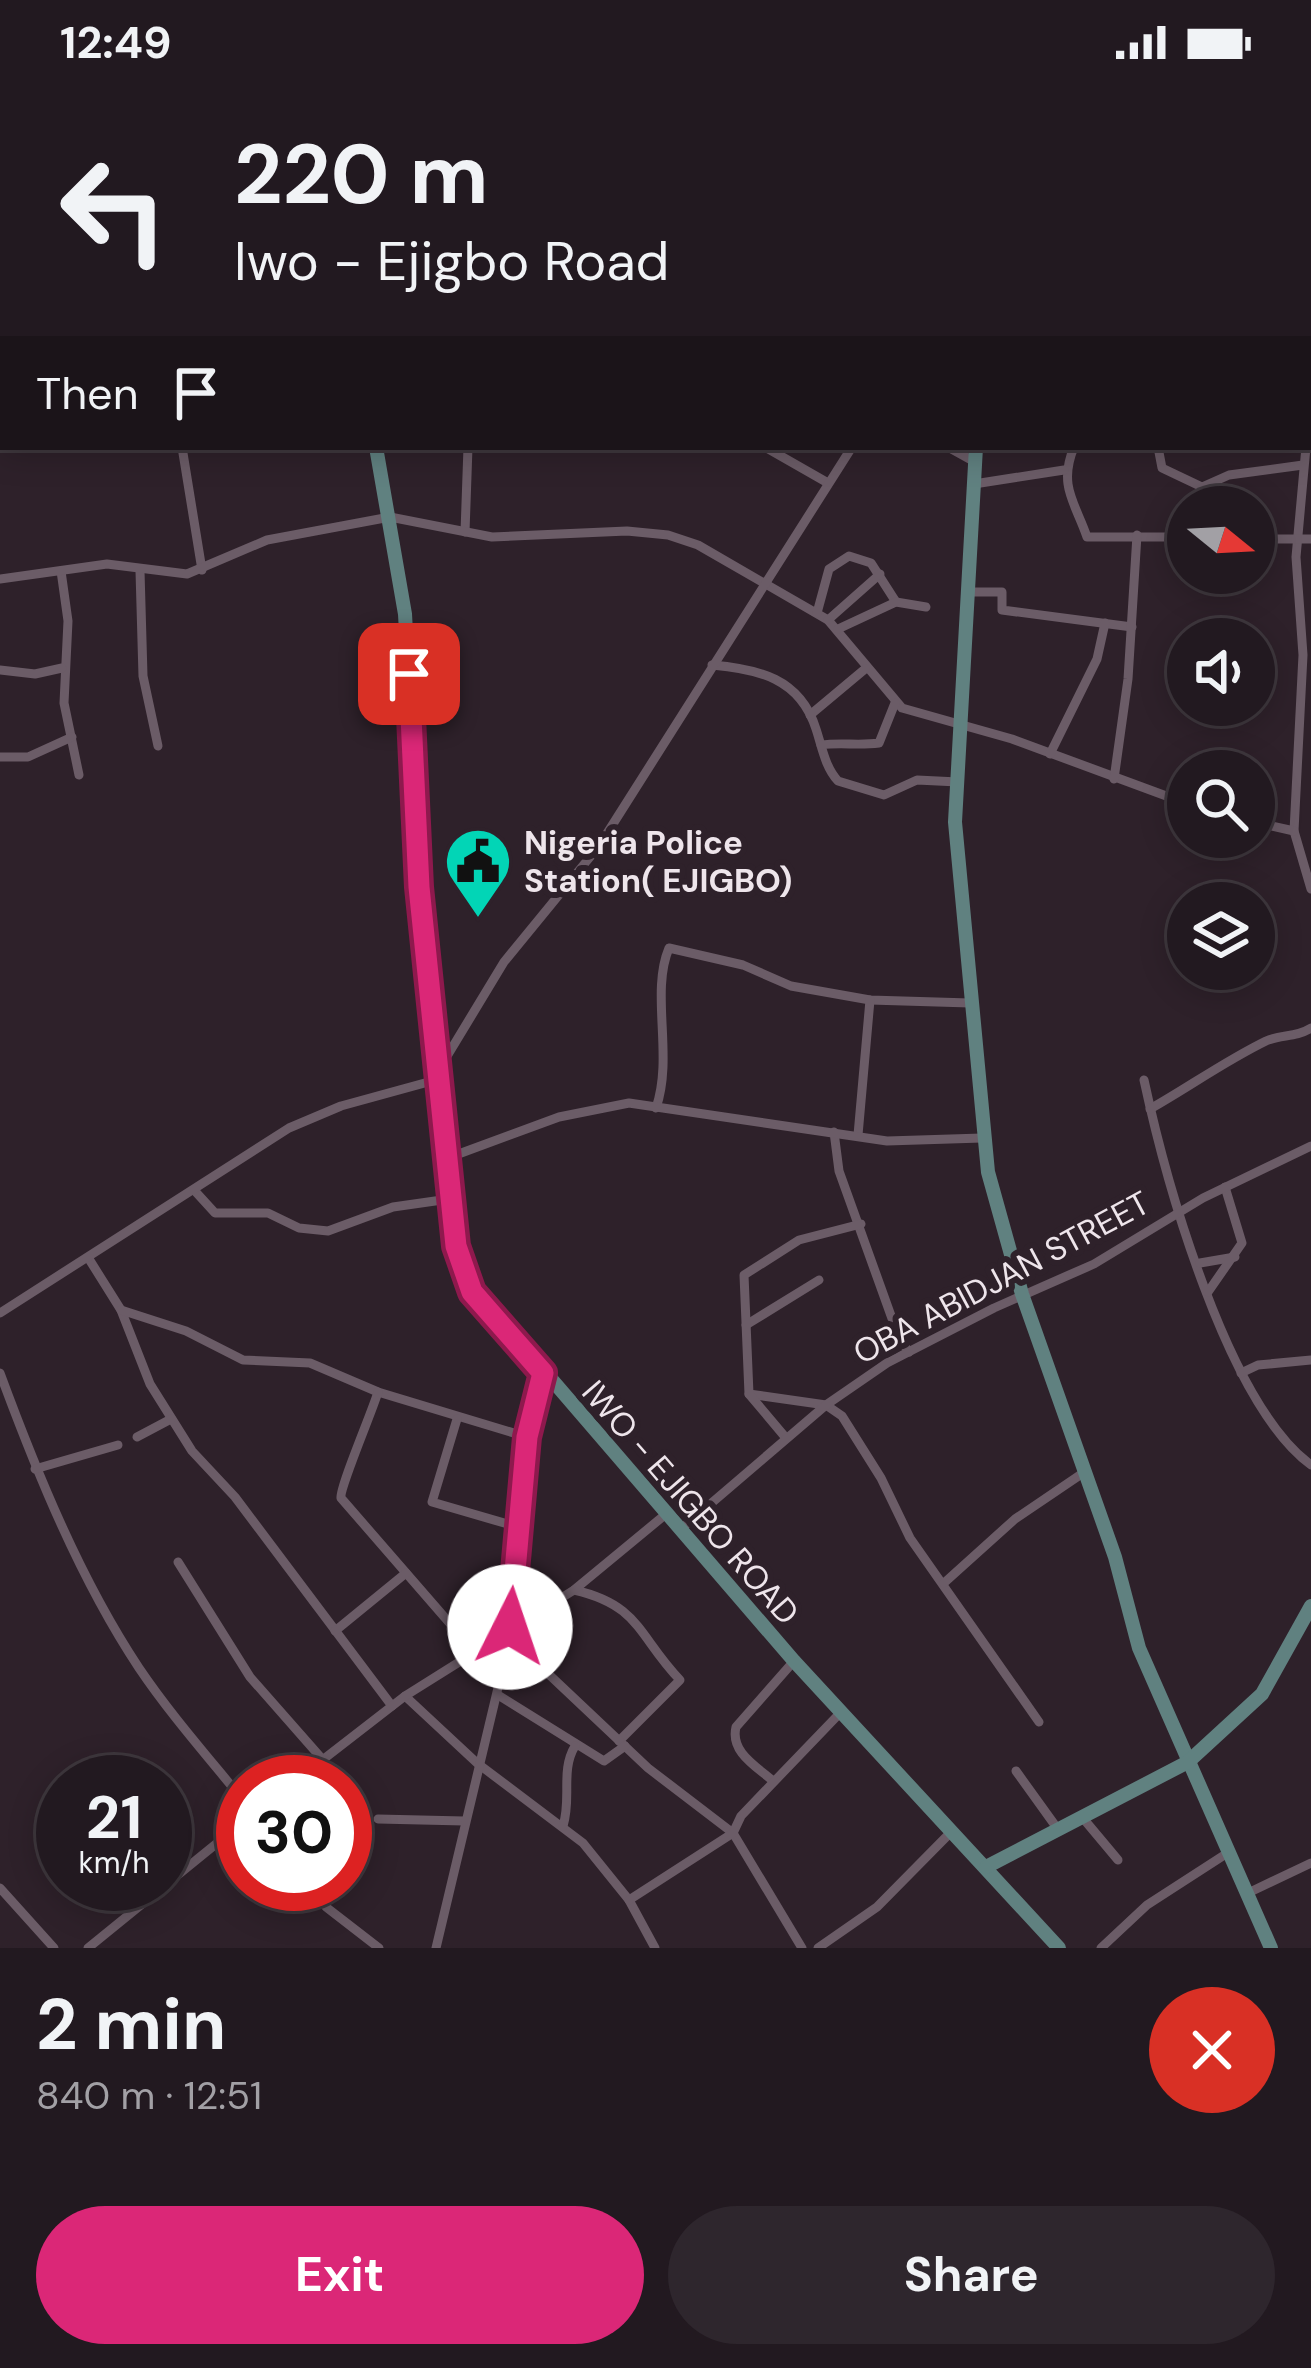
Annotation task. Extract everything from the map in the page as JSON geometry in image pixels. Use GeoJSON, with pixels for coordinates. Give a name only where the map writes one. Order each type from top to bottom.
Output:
{"type":"FeatureCollection","features":[{"type":"Feature","properties":{"kind":"main road","name":"IWO - EJIGBO ROAD"},"geometry":{"type":"LineString","coordinates":[[377,450],[405,614],[449,1199],[461,1267],[472,1292],[794,1661],[1059,1948]]}},
{"type":"Feature","properties":{"kind":"main road"},"geometry":{"type":"LineString","coordinates":[[976,454],[958,782],[962,912],[982,1138],[1022,1294],[1115,1557],[1139,1648],[1270,1948]]}},
{"type":"Feature","properties":{"kind":"main road"},"geometry":{"type":"LineString","coordinates":[[986,1867],[1188,1762],[1262,1694],[1311,1606]]}},
{"type":"Feature","properties":{"kind":"street"},"geometry":{"type":"LineString","coordinates":[[182,450],[202,570]]}},
{"type":"Feature","properties":{"kind":"street"},"geometry":{"type":"LineString","coordinates":[[465,532],[468,450]]}},
{"type":"Feature","properties":{"kind":"street"},"geometry":{"type":"LineString","coordinates":[[770,450],[828,483]]}},
{"type":"Feature","properties":{"kind":"street"},"geometry":{"type":"LineString","coordinates":[[0,1313],[289,1128],[341,1106],[432,1081],[504,962],[570,885],[621,810],[850,450]]}},
{"type":"Feature","properties":{"kind":"street"},"geometry":{"type":"LineString","coordinates":[[1073,450],[1064,470],[1068,499],[1087,537],[1167,537]]}},
{"type":"Feature","properties":{"kind":"street"},"geometry":{"type":"LineString","coordinates":[[1159,450],[1162,467],[1195,486],[1229,475],[1303,465]]}},
{"type":"Feature","properties":{"kind":"street"},"geometry":{"type":"LineString","coordinates":[[1306,450],[1297,540],[1307,654],[1294,831],[1311,889]]}},
{"type":"Feature","properties":{"kind":"street"},"geometry":{"type":"LineString","coordinates":[[974,484],[1064,470]]}},
{"type":"Feature","properties":{"kind":"street"},"geometry":{"type":"LineString","coordinates":[[0,579],[107,564],[174,575],[202,570],[267,540],[390,517],[503,537],[627,531],[668,535],[698,545],[828,620],[896,703],[1167,797]]}},
{"type":"Feature","properties":{"kind":"street"},"geometry":{"type":"LineString","coordinates":[[1114,779],[1137,536]]}},
{"type":"Feature","properties":{"kind":"street"},"geometry":{"type":"LineString","coordinates":[[1275,539],[1311,539]]}},
{"type":"Feature","properties":{"kind":"street"},"geometry":{"type":"LineString","coordinates":[[817,613],[829,569],[841,557],[865,560],[880,574],[896,602]]}},
{"type":"Feature","properties":{"kind":"street"},"geometry":{"type":"LineString","coordinates":[[140,571],[143,676],[158,746]]}},
{"type":"Feature","properties":{"kind":"street"},"geometry":{"type":"LineString","coordinates":[[61,572],[68,621],[62,668],[80,775]]}},
{"type":"Feature","properties":{"kind":"street"},"geometry":{"type":"LineString","coordinates":[[828,620],[880,574]]}},
{"type":"Feature","properties":{"kind":"street"},"geometry":{"type":"LineString","coordinates":[[967,592],[1002,592],[1002,610],[1132,627]]}},
{"type":"Feature","properties":{"kind":"street"},"geometry":{"type":"LineString","coordinates":[[838,629],[896,602],[926,607]]}},
{"type":"Feature","properties":{"kind":"street"},"geometry":{"type":"LineString","coordinates":[[1050,754],[1096,659],[1105,622]]}},
{"type":"Feature","properties":{"kind":"street"},"geometry":{"type":"LineString","coordinates":[[712,665],[764,670],[782,680],[810,715],[832,775],[860,791],[884,795],[916,780],[958,782]]}},
{"type":"Feature","properties":{"kind":"street"},"geometry":{"type":"LineString","coordinates":[[0,670],[35,674],[62,668]]}},
{"type":"Feature","properties":{"kind":"street"},"geometry":{"type":"LineString","coordinates":[[810,715],[866,669]]}},
{"type":"Feature","properties":{"kind":"street"},"geometry":{"type":"LineString","coordinates":[[820,746],[841,742],[858,749],[879,743],[896,703]]}},
{"type":"Feature","properties":{"kind":"street"},"geometry":{"type":"LineString","coordinates":[[0,757],[28,757],[73,737]]}},
{"type":"Feature","properties":{"kind":"street"},"geometry":{"type":"LineString","coordinates":[[1275,827],[1294,831]]}},
{"type":"Feature","properties":{"kind":"street"},"geometry":{"type":"LineString","coordinates":[[656,1108],[667,1044],[663,1017],[669,947],[743,965],[791,986],[870,1000],[970,1003]]}},
{"type":"Feature","properties":{"kind":"street"},"geometry":{"type":"LineString","coordinates":[[858,1135],[870,1000]]}},
{"type":"Feature","properties":{"kind":"street"},"geometry":{"type":"LineString","coordinates":[[1150,1109],[1268,1040],[1295,1038],[1311,1028]]}},
{"type":"Feature","properties":{"kind":"street"},"geometry":{"type":"LineString","coordinates":[[1144,1080],[1161,1164],[1241,1373],[1280,1436],[1311,1465]]}},
{"type":"Feature","properties":{"kind":"street"},"geometry":{"type":"LineString","coordinates":[[445,1159],[559,1117],[629,1103],[886,1141],[982,1138]]}},
{"type":"Feature","properties":{"kind":"street"},"geometry":{"type":"LineString","coordinates":[[834,1132],[839,1172],[899,1338],[909,1352]]}},
{"type":"Feature","properties":{"kind":"street","name":"OBA ABIDJAN STREET"},"geometry":{"type":"LineString","coordinates":[[680,1530],[826,1405],[909,1352],[1114,1254],[1180,1211],[1311,1146]]}},
{"type":"Feature","properties":{"kind":"street"},"geometry":{"type":"LineString","coordinates":[[1208,1292],[1235,1257],[1241,1234],[1225,1187]]}},
{"type":"Feature","properties":{"kind":"street"},"geometry":{"type":"LineString","coordinates":[[194,1190],[215,1214],[268,1213],[299,1228],[328,1231],[393,1207],[449,1199]]}},
{"type":"Feature","properties":{"kind":"street"},"geometry":{"type":"LineString","coordinates":[[785,1438],[749,1394],[746,1273],[799,1240],[861,1224]]}},
{"type":"Feature","properties":{"kind":"street"},"geometry":{"type":"LineString","coordinates":[[1200,1263],[1235,1257]]}},
{"type":"Feature","properties":{"kind":"street"},"geometry":{"type":"LineString","coordinates":[[89,1259],[121,1310],[134,1350],[171,1419],[392,1706]]}},
{"type":"Feature","properties":{"kind":"street"},"geometry":{"type":"LineString","coordinates":[[746,1325],[819,1280]]}},
{"type":"Feature","properties":{"kind":"street"},"geometry":{"type":"LineString","coordinates":[[121,1310],[186,1331],[226,1355],[259,1363],[310,1363],[457,1419],[527,1437]]}},
{"type":"Feature","properties":{"kind":"street"},"geometry":{"type":"LineString","coordinates":[[1241,1373],[1258,1365],[1311,1360]]}},
{"type":"Feature","properties":{"kind":"street"},"geometry":{"type":"LineString","coordinates":[[0,1373],[35,1469],[136,1663],[216,1765]]}},
{"type":"Feature","properties":{"kind":"street"},"geometry":{"type":"LineString","coordinates":[[436,1948],[507,1650],[527,1437],[543,1373]]}},
{"type":"Feature","properties":{"kind":"street"},"geometry":{"type":"LineString","coordinates":[[378,1392],[359,1456],[339,1487],[341,1498],[472,1650]]}},
{"type":"Feature","properties":{"kind":"street"},"geometry":{"type":"LineString","coordinates":[[749,1394],[826,1405],[852,1431],[910,1538],[1039,1722]]}},
{"type":"Feature","properties":{"kind":"street"},"geometry":{"type":"LineString","coordinates":[[137,1437],[171,1419]]}},
{"type":"Feature","properties":{"kind":"street"},"geometry":{"type":"LineString","coordinates":[[457,1419],[432,1502],[518,1527]]}},
{"type":"Feature","properties":{"kind":"street"},"geometry":{"type":"LineString","coordinates":[[35,1469],[118,1445]]}},
{"type":"Feature","properties":{"kind":"street"},"geometry":{"type":"LineString","coordinates":[[944,1583],[1015,1519],[1083,1473]]}},
{"type":"Feature","properties":{"kind":"street"},"geometry":{"type":"LineString","coordinates":[[329,1755],[472,1650],[574,1590],[666,1514]]}},
{"type":"Feature","properties":{"kind":"street"},"geometry":{"type":"LineString","coordinates":[[178,1562],[250,1677],[319,1755]]}},
{"type":"Feature","properties":{"kind":"street"},"geometry":{"type":"LineString","coordinates":[[335,1631],[406,1573]]}},
{"type":"Feature","properties":{"kind":"street"},"geometry":{"type":"LineString","coordinates":[[498,1695],[542,1718],[575,1746],[604,1761],[680,1680],[629,1613],[602,1597],[574,1590]]}},
{"type":"Feature","properties":{"kind":"street"},"geometry":{"type":"LineString","coordinates":[[507,1650],[541,1667],[622,1744],[733,1833],[802,1948]]}},
{"type":"Feature","properties":{"kind":"street"},"geometry":{"type":"LineString","coordinates":[[773,1781],[737,1749],[734,1738],[736,1727],[794,1661]]}},
{"type":"Feature","properties":{"kind":"street"},"geometry":{"type":"LineString","coordinates":[[405,1696],[478,1763],[563,1826],[598,1859],[629,1900],[655,1948]]}},
{"type":"Feature","properties":{"kind":"street"},"geometry":{"type":"LineString","coordinates":[[629,1900],[733,1833],[773,1781],[841,1712]]}},
{"type":"Feature","properties":{"kind":"street"},"geometry":{"type":"LineString","coordinates":[[563,1826],[569,1803],[565,1768],[575,1746]]}},
{"type":"Feature","properties":{"kind":"street"},"geometry":{"type":"LineString","coordinates":[[1016,1771],[1057,1828]]}},
{"type":"Feature","properties":{"kind":"street"},"geometry":{"type":"LineString","coordinates":[[1082,1817],[1118,1860]]}},
{"type":"Feature","properties":{"kind":"street"},"geometry":{"type":"LineString","coordinates":[[378,1819],[464,1821]]}},
{"type":"Feature","properties":{"kind":"street"},"geometry":{"type":"LineString","coordinates":[[818,1948],[877,1907],[952,1831]]}},
{"type":"Feature","properties":{"kind":"street"},"geometry":{"type":"LineString","coordinates":[[88,1948],[216,1844]]}},
{"type":"Feature","properties":{"kind":"street"},"geometry":{"type":"LineString","coordinates":[[1101,1948],[1147,1905],[1229,1852]]}},
{"type":"Feature","properties":{"kind":"street"},"geometry":{"type":"LineString","coordinates":[[1248,1893],[1311,1863]]}},
{"type":"Feature","properties":{"kind":"street"},"geometry":{"type":"LineString","coordinates":[[0,1888],[54,1948]]}},
{"type":"Feature","properties":{"kind":"street"},"geometry":{"type":"LineString","coordinates":[[331,1911],[379,1948]]}},
{"type":"Feature","properties":{"kind":"place","name":"Nigeria Police Station( EJIGBO)"},"geometry":{"type":"Point","coordinates":[478,920]}},
{"type":"Feature","properties":{"kind":"route"},"geometry":{"type":"LineString","coordinates":[[409,674],[419,887],[456,1246],[472,1292],[543,1373],[527,1437],[510,1627]]}}]}
